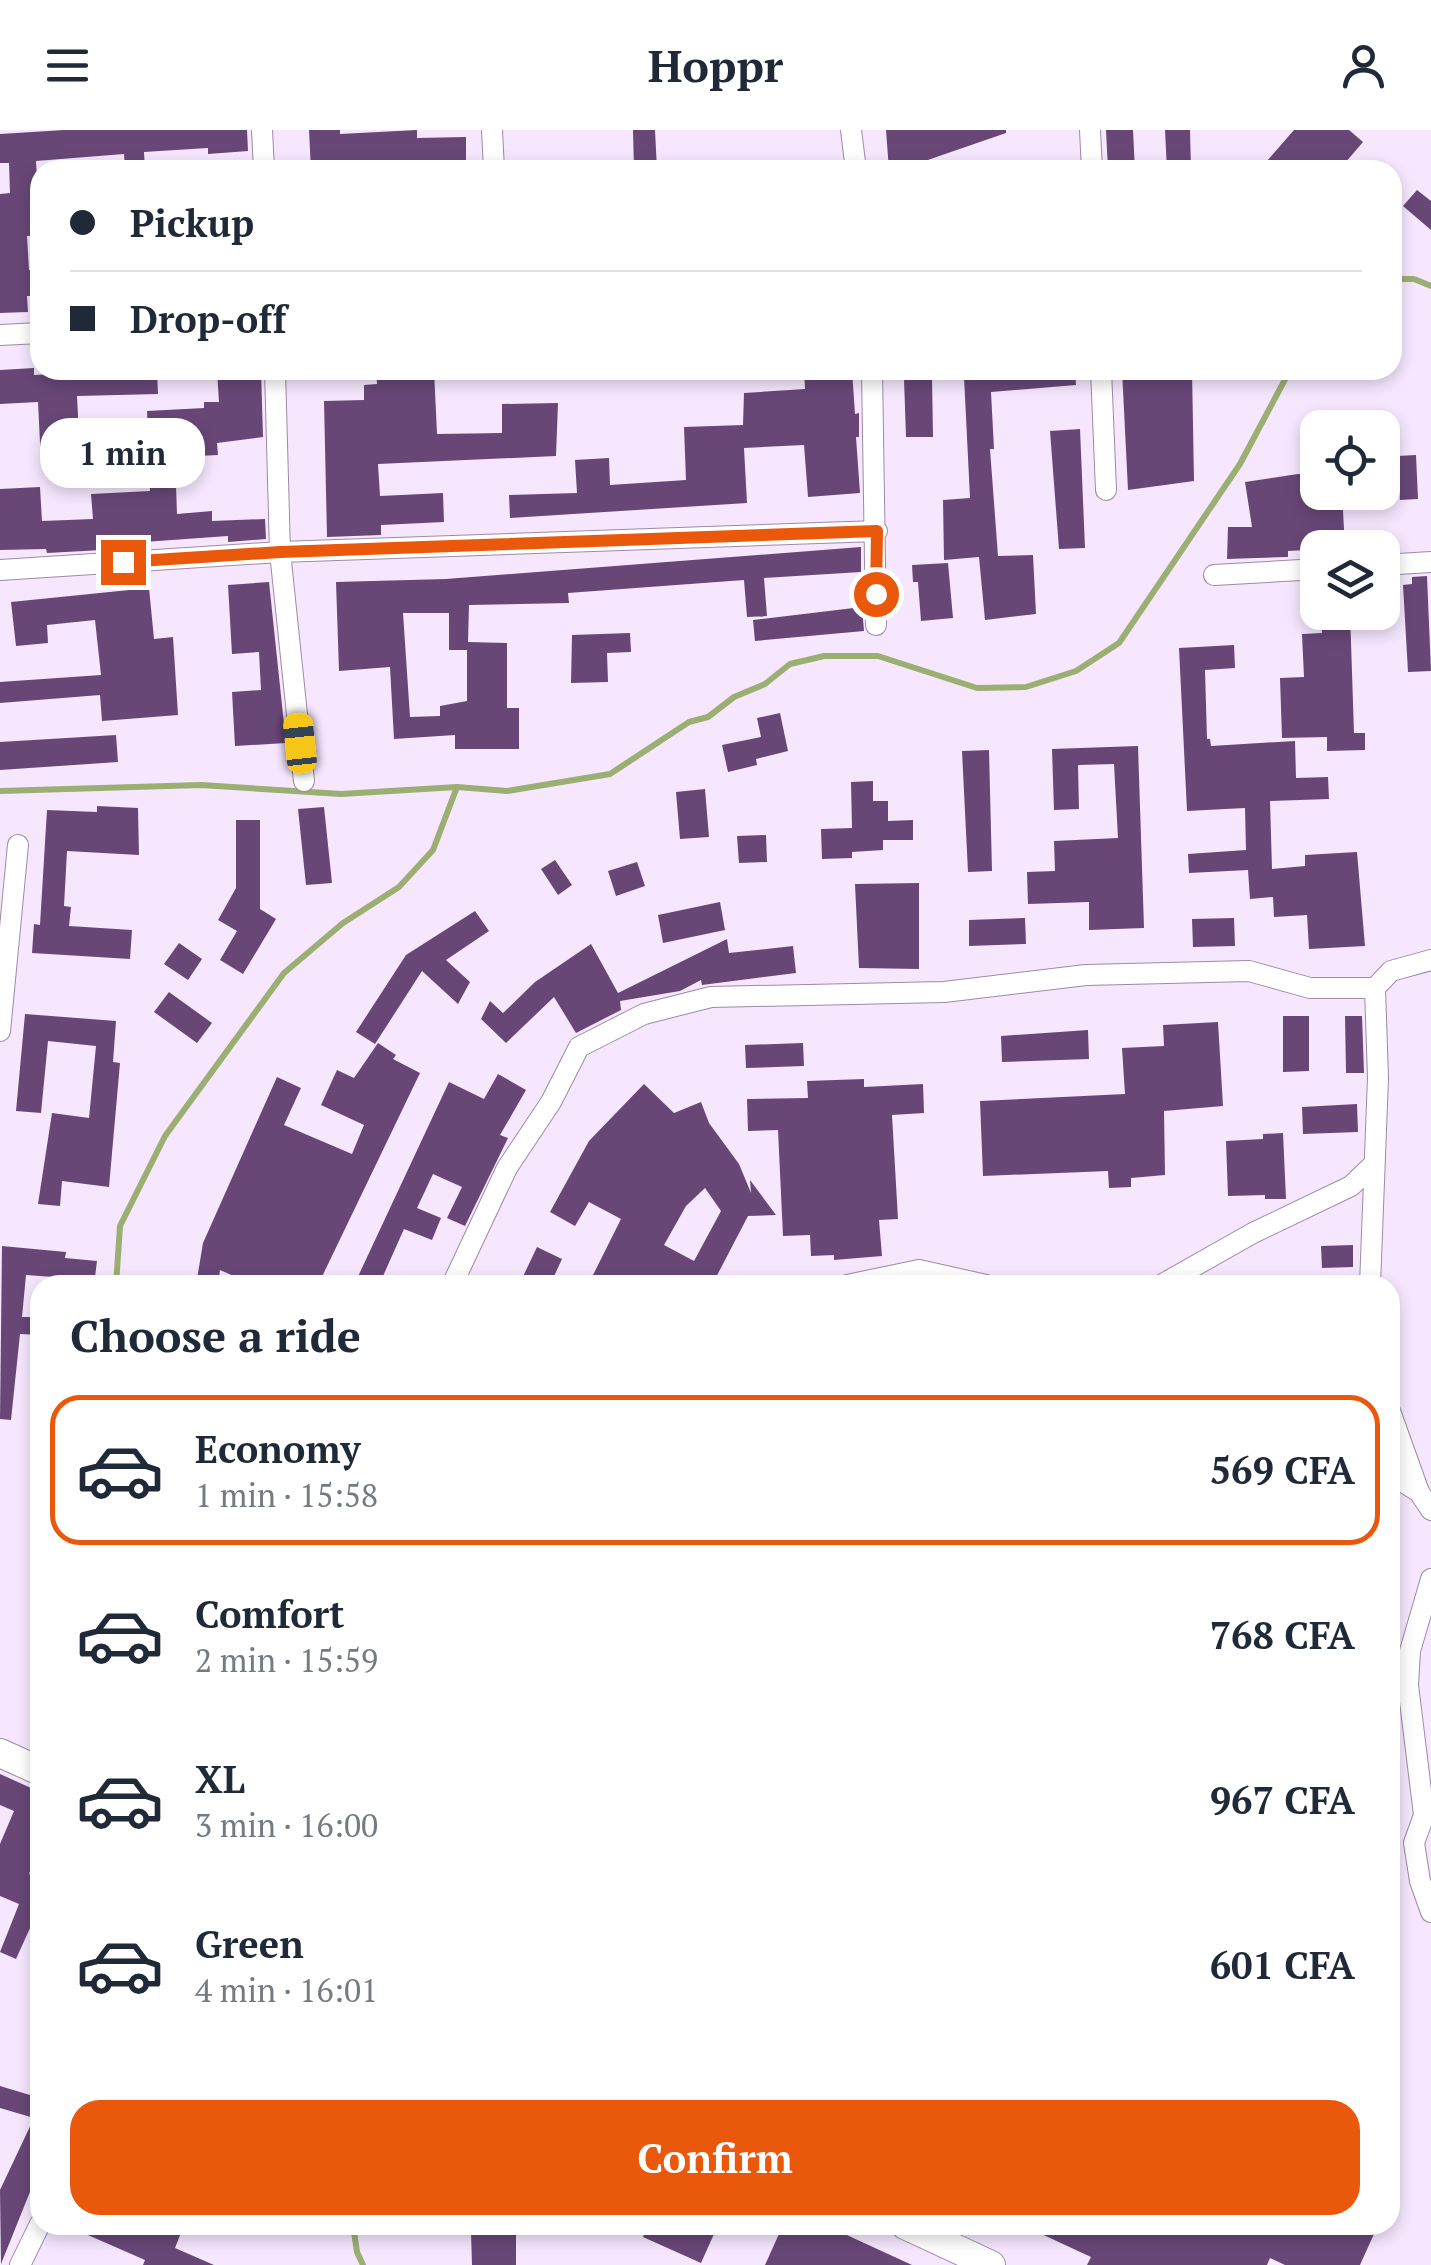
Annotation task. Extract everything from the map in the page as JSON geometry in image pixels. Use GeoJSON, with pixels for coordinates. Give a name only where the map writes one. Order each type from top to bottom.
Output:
{"type":"FeatureCollection","features":[{"type":"Feature","properties":{"kind":"street"},"geometry":{"type":"LineString","coordinates":[[262,130],[264,160]]}},
{"type":"Feature","properties":{"kind":"street"},"geometry":{"type":"LineString","coordinates":[[492,130],[494,160]]}},
{"type":"Feature","properties":{"kind":"street"},"geometry":{"type":"LineString","coordinates":[[851,130],[855,160]]}},
{"type":"Feature","properties":{"kind":"street"},"geometry":{"type":"LineString","coordinates":[[1090,130],[1092,160]]}},
{"type":"Feature","properties":{"kind":"street"},"geometry":{"type":"LineString","coordinates":[[0,335],[30,334]]}},
{"type":"Feature","properties":{"kind":"street"},"geometry":{"type":"LineString","coordinates":[[275,380],[280,552],[304,782]]}},
{"type":"Feature","properties":{"kind":"street"},"geometry":{"type":"LineString","coordinates":[[872,380],[876,625]]}},
{"type":"Feature","properties":{"kind":"street"},"geometry":{"type":"LineString","coordinates":[[1101,380],[1106,490]]}},
{"type":"Feature","properties":{"kind":"street"},"geometry":{"type":"LineString","coordinates":[[0,570],[280,552],[877,531]]}},
{"type":"Feature","properties":{"kind":"street"},"geometry":{"type":"LineString","coordinates":[[1400,564],[1431,562]]}},
{"type":"Feature","properties":{"kind":"street"},"geometry":{"type":"LineString","coordinates":[[1214,575],[1300,570]]}},
{"type":"Feature","properties":{"kind":"street"},"geometry":{"type":"LineString","coordinates":[[0,1032],[18,846]]}},
{"type":"Feature","properties":{"kind":"street"},"geometry":{"type":"LineString","coordinates":[[1370,1275],[1378,1078],[1375,988],[1391,971],[1431,960]]}},
{"type":"Feature","properties":{"kind":"street"},"geometry":{"type":"LineString","coordinates":[[457,1275],[507,1168],[551,1102],[579,1047],[644,1014],[711,996],[814,998],[944,992],[1086,975],[1249,971],[1310,988],[1375,988]]}},
{"type":"Feature","properties":{"kind":"street"},"geometry":{"type":"LineString","coordinates":[[1178,1275],[1252,1233],[1351,1186],[1372,1166]]}},
{"type":"Feature","properties":{"kind":"street"},"geometry":{"type":"LineString","coordinates":[[894,1275],[918,1270],[941,1275]]}},
{"type":"Feature","properties":{"kind":"street"},"geometry":{"type":"LineString","coordinates":[[1400,1440],[1418,1492],[1431,1510]]}},
{"type":"Feature","properties":{"kind":"street"},"geometry":{"type":"LineString","coordinates":[[1400,1480],[1418,1492]]}},
{"type":"Feature","properties":{"kind":"street"},"geometry":{"type":"LineString","coordinates":[[1431,1581],[1410,1650],[1408,1685],[1424,1815],[1414,1842],[1420,1881],[1431,1912]]}},
{"type":"Feature","properties":{"kind":"street"},"geometry":{"type":"LineString","coordinates":[[0,1752],[30,1766]]}},
{"type":"Feature","properties":{"kind":"street"},"geometry":{"type":"LineString","coordinates":[[20,2265],[35,2235]]}},
{"type":"Feature","properties":{"kind":"street"},"geometry":{"type":"LineString","coordinates":[[926,2235],[991,2265]]}},
{"type":"Feature","properties":{"kind":"building"},"geometry":{"type":"Polygon","coordinates":[[[247,130],[248,151],[208,154],[208,148],[144,152],[144,160],[124,160],[124,154],[30,160],[28,312],[0,313],[0,194],[10,193],[9,163],[0,163],[0,134],[247,130]]]}},
{"type":"Feature","properties":{"kind":"building"},"geometry":{"type":"Polygon","coordinates":[[[309,130],[340,130],[340,134],[417,130],[417,138],[466,137],[466,160],[310,160],[309,130]]]}},
{"type":"Feature","properties":{"kind":"building"},"geometry":{"type":"Polygon","coordinates":[[[633,130],[655,130],[656,160],[634,160],[633,130]]]}},
{"type":"Feature","properties":{"kind":"building"},"geometry":{"type":"Polygon","coordinates":[[[886,130],[1006,130],[928,160],[888,160],[886,130]]]}},
{"type":"Feature","properties":{"kind":"building"},"geometry":{"type":"Polygon","coordinates":[[[1106,130],[1133,130],[1134,160],[1108,160],[1106,130]]]}},
{"type":"Feature","properties":{"kind":"building"},"geometry":{"type":"Polygon","coordinates":[[[1165,130],[1190,130],[1191,160],[1166,160],[1165,130]]]}},
{"type":"Feature","properties":{"kind":"building"},"geometry":{"type":"Polygon","coordinates":[[[1294,130],[1349,130],[1363,142],[1348,160],[1268,160],[1294,130]]]}},
{"type":"Feature","properties":{"kind":"building"},"geometry":{"type":"Polygon","coordinates":[[[1417,190],[1431,201],[1431,230],[1403,206],[1417,190]]]}},
{"type":"Feature","properties":{"kind":"building"},"geometry":{"type":"Polygon","coordinates":[[[30,368],[30,380],[157,380],[158,394],[77,396],[79,435],[148,432],[147,411],[204,408],[204,402],[219,402],[218,380],[261,380],[263,437],[217,443],[218,455],[175,457],[177,514],[212,511],[212,521],[265,519],[266,539],[228,542],[228,536],[47,553],[46,549],[0,550],[0,489],[40,487],[42,521],[93,519],[91,494],[150,491],[148,457],[41,463],[38,402],[0,404],[0,370],[30,368]]]}},
{"type":"Feature","properties":{"kind":"building"},"geometry":{"type":"Polygon","coordinates":[[[377,380],[434,380],[437,434],[502,433],[502,404],[558,403],[556,456],[378,464],[380,496],[443,493],[444,522],[381,525],[381,535],[327,537],[324,401],[364,400],[364,385],[377,384],[377,380]]]}},
{"type":"Feature","properties":{"kind":"building"},"geometry":{"type":"Polygon","coordinates":[[[805,380],[853,380],[855,414],[859,413],[856,437],[860,493],[808,497],[804,445],[744,448],[747,503],[510,518],[509,495],[577,493],[575,460],[609,458],[610,485],[686,480],[684,427],[743,425],[744,393],[805,389],[805,380]]]}},
{"type":"Feature","properties":{"kind":"building"},"geometry":{"type":"Polygon","coordinates":[[[904,380],[932,380],[933,437],[906,437],[904,380]]]}},
{"type":"Feature","properties":{"kind":"building"},"geometry":{"type":"Polygon","coordinates":[[[964,380],[1076,380],[1076,385],[991,392],[994,449],[990,449],[998,556],[1033,555],[1036,614],[985,620],[979,557],[944,560],[943,500],[970,498],[964,380]]]}},
{"type":"Feature","properties":{"kind":"building"},"geometry":{"type":"Polygon","coordinates":[[[1122,380],[1192,380],[1194,481],[1128,490],[1122,380]]]}},
{"type":"Feature","properties":{"kind":"building"},"geometry":{"type":"Polygon","coordinates":[[[1080,429],[1085,548],[1059,549],[1050,431],[1080,429]]]}},
{"type":"Feature","properties":{"kind":"building"},"geometry":{"type":"Polygon","coordinates":[[[1416,455],[1418,499],[1400,500],[1400,456],[1416,455]]]}},
{"type":"Feature","properties":{"kind":"building"},"geometry":{"type":"Polygon","coordinates":[[[1300,474],[1300,510],[1343,510],[1344,530],[1300,530],[1300,550],[1288,551],[1288,557],[1227,559],[1228,527],[1252,527],[1245,482],[1300,474]]]}},
{"type":"Feature","properties":{"kind":"building"},"geometry":{"type":"Polygon","coordinates":[[[861,547],[861,572],[764,578],[767,616],[747,617],[744,580],[568,593],[569,603],[469,605],[468,642],[507,643],[507,708],[519,708],[519,749],[455,749],[455,735],[394,739],[390,667],[339,671],[336,582],[446,579],[861,547]],[[403,613],[410,717],[440,716],[440,706],[467,701],[467,650],[449,650],[449,613],[403,613]]]}},
{"type":"Feature","properties":{"kind":"building"},"geometry":{"type":"Polygon","coordinates":[[[948,563],[953,618],[921,621],[918,582],[913,582],[912,565],[948,563]]]}},
{"type":"Feature","properties":{"kind":"building"},"geometry":{"type":"Polygon","coordinates":[[[1427,576],[1431,671],[1408,672],[1403,585],[1412,584],[1412,577],[1427,576]]]}},
{"type":"Feature","properties":{"kind":"building"},"geometry":{"type":"Polygon","coordinates":[[[269,582],[286,743],[235,746],[232,692],[261,690],[259,652],[232,654],[228,585],[269,582]]]}},
{"type":"Feature","properties":{"kind":"building"},"geometry":{"type":"Polygon","coordinates":[[[149,588],[154,639],[173,637],[178,715],[102,721],[100,695],[0,703],[0,682],[101,675],[95,620],[47,625],[48,643],[16,646],[11,602],[149,588]]]}},
{"type":"Feature","properties":{"kind":"building"},"geometry":{"type":"Polygon","coordinates":[[[862,607],[864,631],[755,641],[753,620],[862,607]]]}},
{"type":"Feature","properties":{"kind":"building"},"geometry":{"type":"Polygon","coordinates":[[[1351,630],[1354,733],[1365,733],[1365,750],[1327,751],[1327,737],[1282,738],[1280,678],[1304,677],[1302,634],[1351,630]]]}},
{"type":"Feature","properties":{"kind":"building"},"geometry":{"type":"Polygon","coordinates":[[[630,633],[631,652],[607,653],[608,682],[571,683],[572,635],[630,633]]]}},
{"type":"Feature","properties":{"kind":"building"},"geometry":{"type":"Polygon","coordinates":[[[1234,645],[1235,668],[1205,670],[1207,739],[1211,746],[1295,741],[1296,778],[1328,777],[1329,799],[1270,801],[1272,869],[1305,866],[1305,855],[1357,852],[1365,946],[1309,949],[1307,915],[1274,917],[1273,897],[1250,899],[1248,870],[1189,873],[1188,854],[1246,850],[1245,808],[1187,811],[1179,648],[1234,645]]]}},
{"type":"Feature","properties":{"kind":"building"},"geometry":{"type":"Polygon","coordinates":[[[780,713],[788,751],[756,759],[757,765],[728,772],[722,745],[761,737],[757,718],[780,713]]]}},
{"type":"Feature","properties":{"kind":"building"},"geometry":{"type":"Polygon","coordinates":[[[116,735],[118,762],[0,770],[0,742],[116,735]]]}},
{"type":"Feature","properties":{"kind":"building"},"geometry":{"type":"Polygon","coordinates":[[[1138,746],[1144,928],[1089,930],[1089,902],[1028,904],[1027,872],[1055,871],[1054,841],[1118,838],[1114,764],[1078,765],[1079,809],[1054,810],[1052,749],[1138,746]]]}},
{"type":"Feature","properties":{"kind":"building"},"geometry":{"type":"Polygon","coordinates":[[[989,750],[992,871],[968,872],[962,751],[989,750]]]}},
{"type":"Feature","properties":{"kind":"building"},"geometry":{"type":"Polygon","coordinates":[[[873,781],[873,801],[888,801],[888,821],[913,820],[913,840],[883,840],[883,850],[852,852],[852,858],[822,859],[821,829],[852,828],[851,782],[873,781]]]}},
{"type":"Feature","properties":{"kind":"building"},"geometry":{"type":"Polygon","coordinates":[[[705,789],[709,837],[680,839],[676,792],[705,789]]]}},
{"type":"Feature","properties":{"kind":"building"},"geometry":{"type":"Polygon","coordinates":[[[97,806],[138,808],[139,855],[67,851],[64,906],[71,907],[69,926],[132,930],[130,959],[32,953],[34,924],[40,925],[47,810],[97,812],[97,806]]]}},
{"type":"Feature","properties":{"kind":"building"},"geometry":{"type":"Polygon","coordinates":[[[324,807],[332,883],[306,885],[298,809],[324,807]]]}},
{"type":"Feature","properties":{"kind":"building"},"geometry":{"type":"Polygon","coordinates":[[[236,820],[260,820],[260,909],[276,919],[243,974],[220,960],[237,931],[218,920],[236,888],[236,820]]]}},
{"type":"Feature","properties":{"kind":"building"},"geometry":{"type":"Polygon","coordinates":[[[766,835],[767,862],[739,863],[737,836],[766,835]]]}},
{"type":"Feature","properties":{"kind":"building"},"geometry":{"type":"Polygon","coordinates":[[[555,860],[572,885],[558,895],[541,869],[555,860]]]}},
{"type":"Feature","properties":{"kind":"building"},"geometry":{"type":"Polygon","coordinates":[[[637,862],[645,886],[616,896],[608,871],[637,862]]]}},
{"type":"Feature","properties":{"kind":"building"},"geometry":{"type":"Polygon","coordinates":[[[919,883],[919,969],[859,968],[855,884],[919,883]]]}},
{"type":"Feature","properties":{"kind":"building"},"geometry":{"type":"Polygon","coordinates":[[[720,902],[725,930],[663,943],[658,915],[720,902]]]}},
{"type":"Feature","properties":{"kind":"building"},"geometry":{"type":"Polygon","coordinates":[[[475,911],[489,931],[446,960],[470,982],[458,1004],[422,971],[375,1044],[356,1032],[406,955],[475,911]]]}},
{"type":"Feature","properties":{"kind":"building"},"geometry":{"type":"Polygon","coordinates":[[[1025,918],[1026,944],[969,946],[969,920],[1025,918]]]}},
{"type":"Feature","properties":{"kind":"building"},"geometry":{"type":"Polygon","coordinates":[[[1234,918],[1235,946],[1193,947],[1192,919],[1234,918]]]}},
{"type":"Feature","properties":{"kind":"building"},"geometry":{"type":"Polygon","coordinates":[[[727,939],[729,953],[793,946],[796,973],[702,985],[701,980],[680,991],[620,1001],[621,1010],[576,1033],[554,997],[506,1043],[481,1019],[490,1001],[503,1013],[535,982],[591,944],[618,993],[727,939]]]}},
{"type":"Feature","properties":{"kind":"building"},"geometry":{"type":"Polygon","coordinates":[[[179,943],[202,959],[188,980],[164,964],[179,943]]]}},
{"type":"Feature","properties":{"kind":"building"},"geometry":{"type":"Polygon","coordinates":[[[169,992],[212,1023],[197,1043],[154,1012],[169,992]]]}},
{"type":"Feature","properties":{"kind":"building"},"geometry":{"type":"Polygon","coordinates":[[[25,1014],[116,1021],[113,1062],[120,1063],[109,1187],[62,1181],[60,1206],[38,1204],[52,1113],[89,1118],[96,1046],[48,1041],[41,1113],[16,1111],[25,1014]]]}},
{"type":"Feature","properties":{"kind":"building"},"geometry":{"type":"Polygon","coordinates":[[[1283,1016],[1309,1016],[1309,1071],[1283,1072],[1283,1016]]]}},
{"type":"Feature","properties":{"kind":"building"},"geometry":{"type":"Polygon","coordinates":[[[1345,1016],[1362,1016],[1364,1073],[1346,1073],[1345,1016]]]}},
{"type":"Feature","properties":{"kind":"building"},"geometry":{"type":"Polygon","coordinates":[[[1218,1022],[1223,1106],[1164,1111],[1165,1175],[1131,1178],[1131,1187],[1109,1188],[1108,1171],[983,1176],[980,1101],[1125,1094],[1122,1048],[1164,1046],[1163,1025],[1218,1022]]]}},
{"type":"Feature","properties":{"kind":"building"},"geometry":{"type":"Polygon","coordinates":[[[1088,1030],[1089,1059],[1002,1062],[1001,1036],[1088,1030]]]}},
{"type":"Feature","properties":{"kind":"building"},"geometry":{"type":"Polygon","coordinates":[[[378,1043],[396,1055],[393,1059],[420,1073],[323,1275],[231,1275],[220,1270],[219,1275],[198,1275],[203,1243],[277,1077],[301,1088],[284,1125],[352,1154],[364,1125],[321,1105],[337,1070],[354,1078],[378,1043]]]}},
{"type":"Feature","properties":{"kind":"building"},"geometry":{"type":"Polygon","coordinates":[[[803,1043],[804,1066],[746,1068],[745,1045],[803,1043]]]}},
{"type":"Feature","properties":{"kind":"building"},"geometry":{"type":"Polygon","coordinates":[[[498,1074],[526,1090],[500,1135],[508,1138],[465,1226],[447,1218],[462,1187],[433,1174],[417,1208],[441,1218],[432,1240],[404,1229],[383,1275],[359,1275],[449,1082],[484,1099],[498,1074]]]}},
{"type":"Feature","properties":{"kind":"building"},"geometry":{"type":"Polygon","coordinates":[[[864,1079],[864,1087],[923,1084],[924,1113],[892,1115],[898,1219],[879,1220],[882,1256],[834,1260],[834,1255],[811,1256],[810,1235],[783,1236],[778,1130],[748,1131],[747,1099],[808,1098],[807,1081],[864,1079]]]}},
{"type":"Feature","properties":{"kind":"building"},"geometry":{"type":"Polygon","coordinates":[[[644,1084],[674,1113],[701,1102],[709,1123],[739,1164],[751,1193],[750,1180],[776,1215],[748,1216],[717,1275],[593,1275],[621,1219],[589,1202],[575,1226],[550,1212],[589,1141],[644,1084]],[[705,1188],[686,1206],[664,1245],[694,1261],[721,1211],[705,1188]]]}},
{"type":"Feature","properties":{"kind":"building"},"geometry":{"type":"Polygon","coordinates":[[[1357,1104],[1358,1132],[1303,1134],[1302,1107],[1357,1104]]]}},
{"type":"Feature","properties":{"kind":"building"},"geometry":{"type":"Polygon","coordinates":[[[1283,1133],[1286,1199],[1228,1196],[1226,1141],[1263,1139],[1263,1134],[1283,1133]]]}},
{"type":"Feature","properties":{"kind":"building"},"geometry":{"type":"Polygon","coordinates":[[[1353,1245],[1353,1267],[1322,1268],[1321,1246],[1353,1245]]]}},
{"type":"Feature","properties":{"kind":"building"},"geometry":{"type":"Polygon","coordinates":[[[2,1246],[66,1252],[65,1258],[97,1261],[95,1275],[26,1275],[22,1317],[30,1317],[30,1334],[20,1334],[11,1420],[0,1419],[2,1246]]]}},
{"type":"Feature","properties":{"kind":"building"},"geometry":{"type":"Polygon","coordinates":[[[537,1247],[562,1259],[555,1275],[524,1275],[537,1247]]]}},
{"type":"Feature","properties":{"kind":"building"},"geometry":{"type":"Polygon","coordinates":[[[0,1774],[30,1788],[30,1928],[16,1959],[0,1952],[19,1904],[0,1896],[0,1844],[14,1811],[0,1805],[0,1774]]]}},
{"type":"Feature","properties":{"kind":"building"},"geometry":{"type":"Polygon","coordinates":[[[0,2086],[30,2095],[30,2117],[0,2108],[0,2086]]]}},
{"type":"Feature","properties":{"kind":"building"},"geometry":{"type":"Polygon","coordinates":[[[30,2126],[30,2192],[1,2264],[0,2190],[30,2126]]]}},
{"type":"Feature","properties":{"kind":"building"},"geometry":{"type":"Polygon","coordinates":[[[88,2235],[180,2235],[175,2248],[214,2265],[143,2265],[145,2260],[88,2235]]]}},
{"type":"Feature","properties":{"kind":"building"},"geometry":{"type":"Polygon","coordinates":[[[471,2235],[516,2235],[516,2265],[472,2265],[471,2235]]]}},
{"type":"Feature","properties":{"kind":"building"},"geometry":{"type":"Polygon","coordinates":[[[644,2235],[714,2235],[701,2263],[644,2235]]]}},
{"type":"Feature","properties":{"kind":"building"},"geometry":{"type":"Polygon","coordinates":[[[778,2235],[847,2235],[912,2265],[765,2265],[778,2235]]]}},
{"type":"Feature","properties":{"kind":"building"},"geometry":{"type":"Polygon","coordinates":[[[1044,2235],[1374,2235],[1360,2265],[1285,2265],[1270,2258],[1267,2265],[1087,2265],[1091,2257],[1044,2235]]]}},
{"type":"Feature","properties":{"kind":"waterway"},"geometry":{"type":"LineString","coordinates":[[1402,279],[1431,286]]}},
{"type":"Feature","properties":{"kind":"waterway"},"geometry":{"type":"LineString","coordinates":[[117,1275],[120,1226],[165,1136],[284,973],[343,923],[399,887],[433,850],[457,787],[507,791],[610,774],[689,722],[708,717],[734,697],[765,684],[790,664],[824,656],[878,656],[977,688],[1026,687],[1076,671],[1119,643],[1240,464],[1285,380]]}},
{"type":"Feature","properties":{"kind":"waterway"},"geometry":{"type":"LineString","coordinates":[[0,791],[201,785],[341,794],[457,787]]}},
{"type":"Feature","properties":{"kind":"waterway"},"geometry":{"type":"LineString","coordinates":[[354,2235],[363,2265]]}},
{"type":"Feature","properties":{"kind":"route"},"geometry":{"type":"LineString","coordinates":[[123,562],[280,552],[877,531],[876,594]]}}]}
